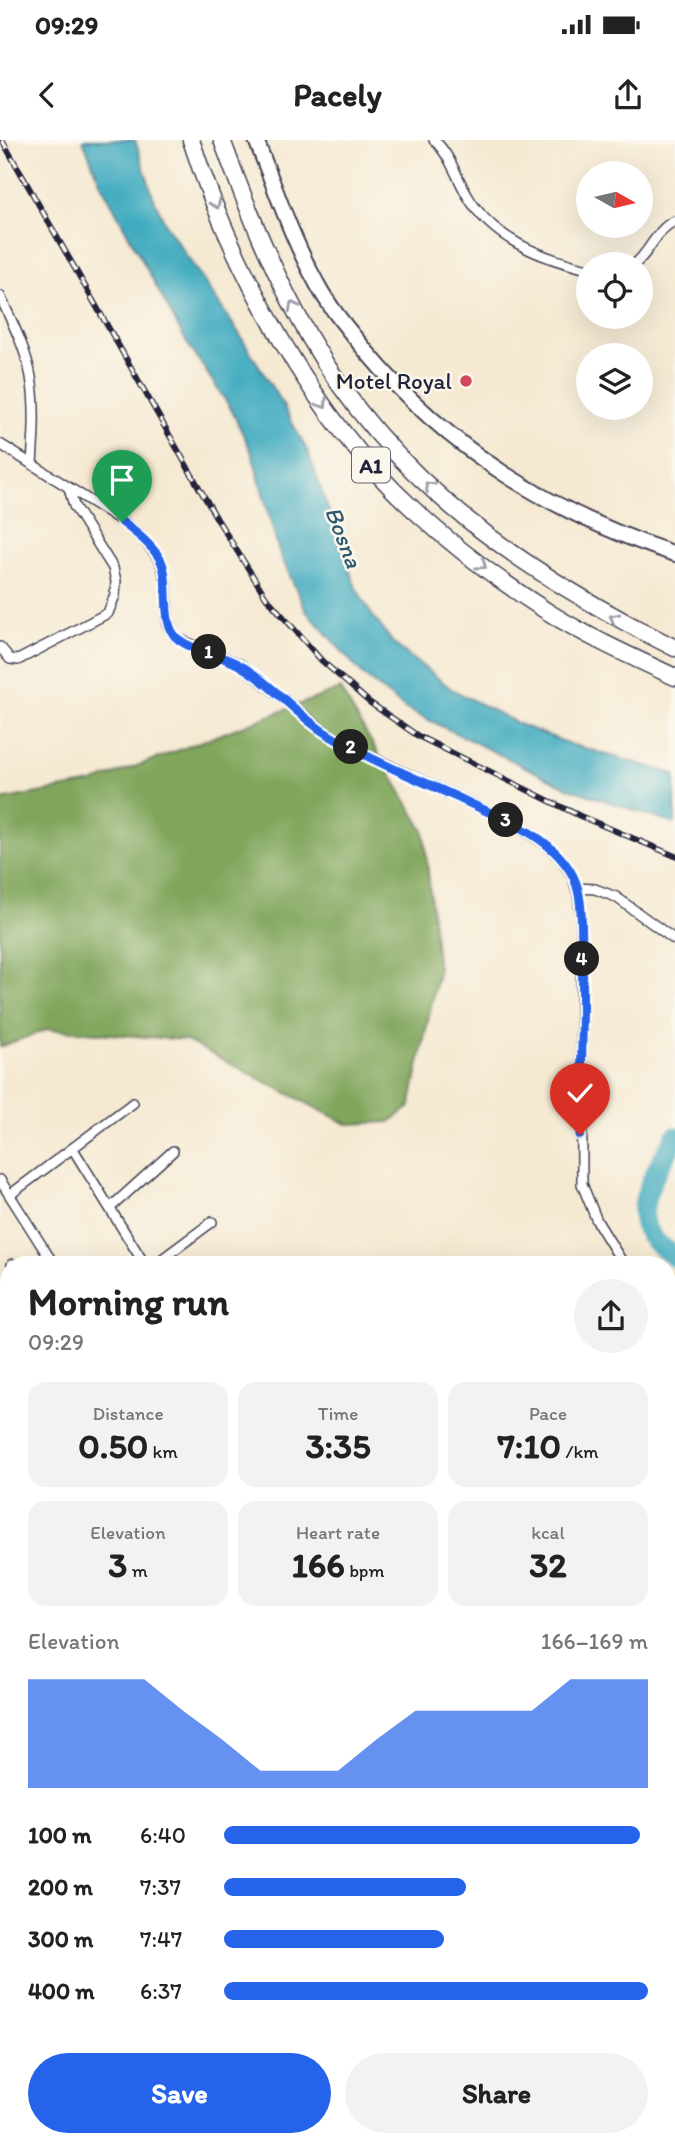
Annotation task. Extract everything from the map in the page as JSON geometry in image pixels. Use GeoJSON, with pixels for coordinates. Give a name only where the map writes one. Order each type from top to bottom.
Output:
{"type":"FeatureCollection","features":[{"type":"Feature","properties":{"kind":"highway","name":"A1"},"geometry":{"type":"LineString","coordinates":[[191,140],[238,256],[282,341],[329,412],[368,462],[412,509],[548,612],[675,677]]}},
{"type":"Feature","properties":{"kind":"highway","name":"A1"},"geometry":{"type":"LineString","coordinates":[[222,140],[255,226],[284,289],[312,340],[357,407],[395,453],[451,508],[520,561],[605,613],[675,648]]}},
{"type":"Feature","properties":{"kind":"main road"},"geometry":{"type":"LineString","coordinates":[[256,140],[316,283],[339,318],[393,384],[440,426],[508,478],[582,519],[675,554]]}},
{"type":"Feature","properties":{"kind":"street"},"geometry":{"type":"LineString","coordinates":[[433,140],[446,154],[476,208],[500,233],[541,256],[576,266]]}},
{"type":"Feature","properties":{"kind":"street"},"geometry":{"type":"LineString","coordinates":[[648,252],[662,229],[675,220]]}},
{"type":"Feature","properties":{"kind":"street"},"geometry":{"type":"LineString","coordinates":[[0,296],[17,331],[31,377],[34,404],[32,464]]}},
{"type":"Feature","properties":{"kind":"street"},"geometry":{"type":"LineString","coordinates":[[0,444],[122,522],[143,539],[160,560],[166,582],[168,625],[176,638],[240,664],[321,730],[349,747],[515,824],[547,845],[561,859],[577,888],[581,916],[582,1184],[597,1221],[618,1256]]}},
{"type":"Feature","properties":{"kind":"street"},"geometry":{"type":"LineString","coordinates":[[0,647],[10,659],[18,660],[108,613],[115,595],[113,568],[74,506],[69,488]]}},
{"type":"Feature","properties":{"kind":"street"},"geometry":{"type":"LineString","coordinates":[[577,888],[595,889],[616,897],[675,940]]}},
{"type":"Feature","properties":{"kind":"street"},"geometry":{"type":"LineString","coordinates":[[10,1195],[133,1102]]}},
{"type":"Feature","properties":{"kind":"street"},"geometry":{"type":"LineString","coordinates":[[73,1149],[139,1256]]}},
{"type":"Feature","properties":{"kind":"street"},"geometry":{"type":"LineString","coordinates":[[110,1208],[173,1151]]}},
{"type":"Feature","properties":{"kind":"street"},"geometry":{"type":"LineString","coordinates":[[0,1180],[48,1256]]}},
{"type":"Feature","properties":{"kind":"street"},"geometry":{"type":"LineString","coordinates":[[166,1256],[212,1222]]}},
{"type":"Feature","properties":{"kind":"green space"},"geometry":{"type":"Polygon","coordinates":[[[340,689],[424,831],[438,972],[410,1107],[390,1122],[347,1124],[185,1040],[48,1029],[0,1047],[0,800],[92,783],[340,689]]]}},
{"type":"Feature","properties":{"kind":"water"},"geometry":{"type":"Polygon","coordinates":[[[83,140],[135,140],[154,199],[166,225],[240,335],[281,402],[308,452],[356,588],[394,644],[453,690],[521,725],[570,744],[675,774],[675,824],[568,788],[406,709],[364,676],[306,611],[279,552],[252,453],[231,409],[184,338],[100,182],[83,140]]]}},
{"type":"Feature","properties":{"kind":"waterway"},"geometry":{"type":"LineString","coordinates":[[674,1256],[653,1239],[646,1227],[644,1215],[649,1187],[675,1137]]}},
{"type":"Feature","properties":{"kind":"railway"},"geometry":{"type":"LineString","coordinates":[[2,140],[217,519],[266,597],[322,661],[369,702],[418,736],[580,816],[675,856]]}},
{"type":"Feature","properties":{"kind":"place","name":"Motel Royal"},"geometry":{"type":"Point","coordinates":[466,381]}},
{"type":"Feature","properties":{"kind":"route"},"geometry":{"type":"LineString","coordinates":[[122,522],[143,539],[160,560],[166,582],[168,625],[176,638],[192,647],[240,664],[321,730],[349,747],[515,824],[547,845],[561,859],[573,877],[581,916],[580,1135]]}},
{"type":"Feature","properties":{"kind":"water label","name":"Bosna"},"geometry":{"type":"Point","coordinates":[344,537]}}]}
